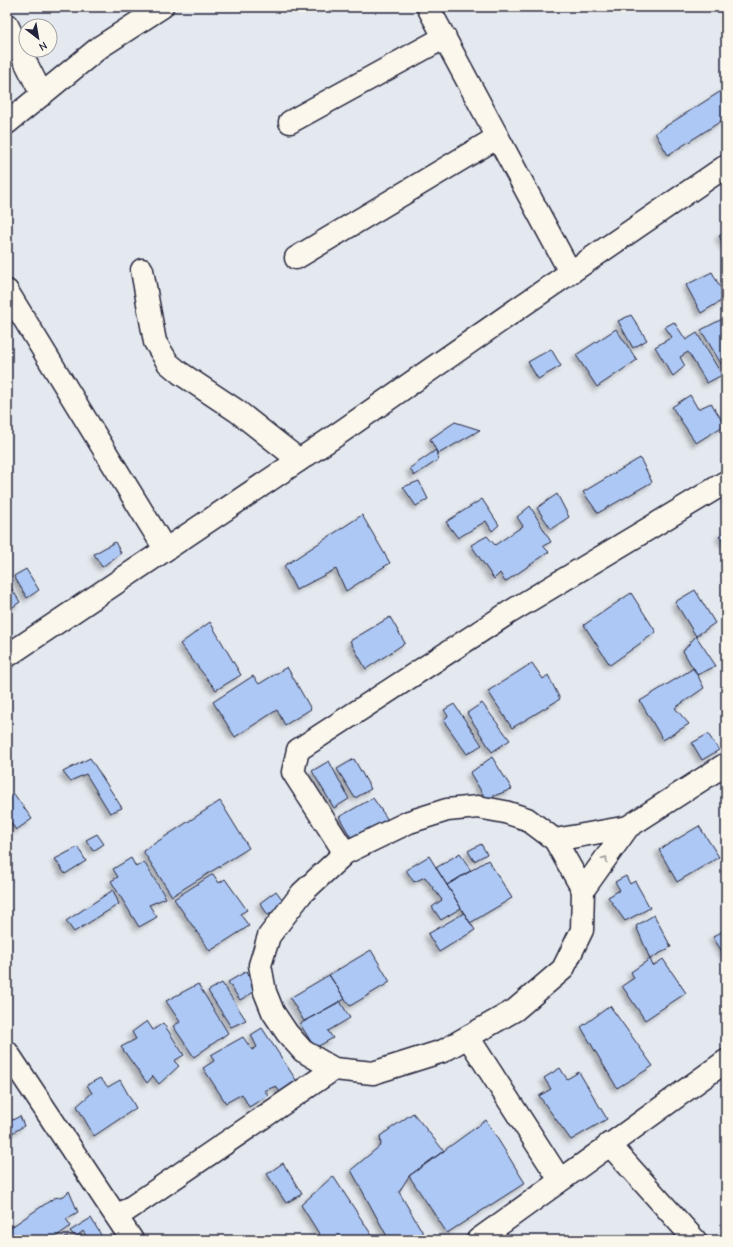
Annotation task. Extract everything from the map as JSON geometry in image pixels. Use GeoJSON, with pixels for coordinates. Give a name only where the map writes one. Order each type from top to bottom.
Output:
{"type":"FeatureCollection","features":[{"type":"Feature","properties":{"kind":"street"},"geometry":{"type":"LineString","coordinates":[[7,124],[100,47],[162,7]]}},
{"type":"Feature","properties":{"kind":"street"},"geometry":{"type":"LineString","coordinates":[[428,7],[570,272]]}},
{"type":"Feature","properties":{"kind":"street"},"geometry":{"type":"LineString","coordinates":[[7,25],[42,95]]}},
{"type":"Feature","properties":{"kind":"street"},"geometry":{"type":"LineString","coordinates":[[290,122],[444,37]]}},
{"type":"Feature","properties":{"kind":"street"},"geometry":{"type":"LineString","coordinates":[[296,258],[498,137]]}},
{"type":"Feature","properties":{"kind":"street"},"geometry":{"type":"LineString","coordinates":[[7,656],[299,460],[726,166]]}},
{"type":"Feature","properties":{"kind":"street"},"geometry":{"type":"LineString","coordinates":[[142,270],[155,342],[168,363],[180,373],[237,412],[299,460]]}},
{"type":"Feature","properties":{"kind":"street"},"geometry":{"type":"LineString","coordinates":[[7,291],[165,549]]}},
{"type":"Feature","properties":{"kind":"street"},"geometry":{"type":"LineString","coordinates":[[345,853],[293,772],[298,750],[510,612],[726,482]]}},
{"type":"Feature","properties":{"kind":"street"},"geometry":{"type":"LineString","coordinates":[[7,644],[38,634]]}},
{"type":"Feature","properties":{"kind":"street"},"geometry":{"type":"LineString","coordinates":[[583,890],[628,827],[726,764]]}},
{"type":"Feature","properties":{"kind":"street"},"geometry":{"type":"LineString","coordinates":[[478,807],[505,812],[527,819],[555,840],[583,890],[582,930],[563,970],[515,1010],[443,1050],[373,1073],[334,1069],[304,1051],[287,1033],[273,1012],[267,999],[260,965],[269,936],[302,892],[345,853],[409,822],[447,810],[478,807]]}},
{"type":"Feature","properties":{"kind":"street"},"geometry":{"type":"LineString","coordinates":[[555,840],[628,827]]}},
{"type":"Feature","properties":{"kind":"street"},"geometry":{"type":"LineString","coordinates":[[468,1037],[560,1180]]}},
{"type":"Feature","properties":{"kind":"street"},"geometry":{"type":"LineString","coordinates":[[7,1052],[132,1240]]}},
{"type":"Feature","properties":{"kind":"street"},"geometry":{"type":"LineString","coordinates":[[478,1240],[726,1061]]}},
{"type":"Feature","properties":{"kind":"street"},"geometry":{"type":"LineString","coordinates":[[117,1217],[334,1069]]}},
{"type":"Feature","properties":{"kind":"street"},"geometry":{"type":"LineString","coordinates":[[609,1144],[695,1240]]}},
{"type":"Feature","properties":{"kind":"building"},"geometry":{"type":"Polygon","coordinates":[[[726,88],[726,118],[668,155],[655,133],[726,88]]]}},
{"type":"Feature","properties":{"kind":"building"},"geometry":{"type":"Polygon","coordinates":[[[726,232],[726,248],[719,236],[726,232]]]}},
{"type":"Feature","properties":{"kind":"building"},"geometry":{"type":"Polygon","coordinates":[[[712,272],[726,298],[701,313],[686,285],[712,272]]]}},
{"type":"Feature","properties":{"kind":"building"},"geometry":{"type":"Polygon","coordinates":[[[631,315],[647,340],[633,348],[618,321],[631,315]]]}},
{"type":"Feature","properties":{"kind":"building"},"geometry":{"type":"Polygon","coordinates":[[[724,318],[726,322],[726,372],[701,330],[724,318]]]}},
{"type":"Feature","properties":{"kind":"building"},"geometry":{"type":"Polygon","coordinates":[[[674,322],[686,340],[697,333],[722,375],[707,383],[688,352],[680,357],[685,366],[673,376],[655,347],[672,337],[665,327],[674,322]]]}},
{"type":"Feature","properties":{"kind":"building"},"geometry":{"type":"Polygon","coordinates":[[[616,329],[637,360],[597,387],[576,355],[616,329]]]}},
{"type":"Feature","properties":{"kind":"building"},"geometry":{"type":"Polygon","coordinates":[[[551,349],[561,366],[538,379],[528,362],[551,349]]]}},
{"type":"Feature","properties":{"kind":"building"},"geometry":{"type":"Polygon","coordinates":[[[690,395],[698,409],[711,403],[725,425],[696,443],[672,407],[690,395]]]}},
{"type":"Feature","properties":{"kind":"building"},"geometry":{"type":"Polygon","coordinates":[[[455,422],[480,430],[438,454],[430,439],[455,422]]]}},
{"type":"Feature","properties":{"kind":"building"},"geometry":{"type":"Polygon","coordinates":[[[436,450],[438,460],[414,476],[410,468],[436,450]]]}},
{"type":"Feature","properties":{"kind":"building"},"geometry":{"type":"Polygon","coordinates":[[[640,458],[652,482],[598,513],[583,492],[640,458]]]}},
{"type":"Feature","properties":{"kind":"building"},"geometry":{"type":"Polygon","coordinates":[[[419,481],[428,499],[416,506],[403,487],[419,481]]]}},
{"type":"Feature","properties":{"kind":"building"},"geometry":{"type":"Polygon","coordinates":[[[557,494],[569,517],[551,529],[537,508],[557,494]]]}},
{"type":"Feature","properties":{"kind":"building"},"geometry":{"type":"Polygon","coordinates":[[[482,499],[499,525],[492,531],[486,521],[458,538],[446,522],[482,499]]]}},
{"type":"Feature","properties":{"kind":"building"},"geometry":{"type":"Polygon","coordinates":[[[530,506],[551,542],[543,546],[549,552],[505,582],[500,573],[494,579],[471,545],[487,536],[495,545],[523,526],[517,517],[530,506]]]}},
{"type":"Feature","properties":{"kind":"building"},"geometry":{"type":"Polygon","coordinates":[[[362,515],[390,563],[346,591],[336,569],[296,590],[284,566],[362,515]]]}},
{"type":"Feature","properties":{"kind":"building"},"geometry":{"type":"Polygon","coordinates":[[[726,531],[726,546],[719,536],[726,531]]]}},
{"type":"Feature","properties":{"kind":"building"},"geometry":{"type":"Polygon","coordinates":[[[115,542],[121,553],[102,567],[94,554],[115,542]]]}},
{"type":"Feature","properties":{"kind":"building"},"geometry":{"type":"Polygon","coordinates":[[[26,569],[39,590],[27,598],[14,576],[26,569]]]}},
{"type":"Feature","properties":{"kind":"building"},"geometry":{"type":"Polygon","coordinates":[[[7,581],[20,602],[7,611],[7,581]]]}},
{"type":"Feature","properties":{"kind":"building"},"geometry":{"type":"Polygon","coordinates":[[[695,590],[715,623],[696,636],[675,602],[695,590]]]}},
{"type":"Feature","properties":{"kind":"building"},"geometry":{"type":"Polygon","coordinates":[[[631,593],[656,632],[610,665],[584,625],[631,593]]]}},
{"type":"Feature","properties":{"kind":"building"},"geometry":{"type":"Polygon","coordinates":[[[390,617],[405,643],[366,669],[350,641],[390,617]]]}},
{"type":"Feature","properties":{"kind":"building"},"geometry":{"type":"Polygon","coordinates":[[[210,622],[241,675],[216,690],[180,644],[210,622]]]}},
{"type":"Feature","properties":{"kind":"building"},"geometry":{"type":"Polygon","coordinates":[[[696,636],[716,666],[697,675],[683,651],[696,636]]]}},
{"type":"Feature","properties":{"kind":"building"},"geometry":{"type":"Polygon","coordinates":[[[532,663],[543,679],[548,675],[560,699],[512,728],[488,691],[532,663]]]}},
{"type":"Feature","properties":{"kind":"building"},"geometry":{"type":"Polygon","coordinates":[[[287,667],[311,709],[285,725],[277,710],[235,737],[213,702],[253,676],[259,684],[287,667]]]}},
{"type":"Feature","properties":{"kind":"building"},"geometry":{"type":"Polygon","coordinates":[[[694,668],[704,688],[675,708],[689,724],[663,740],[640,701],[694,668]]]}},
{"type":"Feature","properties":{"kind":"building"},"geometry":{"type":"Polygon","coordinates":[[[482,703],[510,740],[492,752],[467,713],[482,703]]]}},
{"type":"Feature","properties":{"kind":"building"},"geometry":{"type":"Polygon","coordinates":[[[454,704],[482,745],[467,754],[443,720],[448,716],[444,710],[454,704]]]}},
{"type":"Feature","properties":{"kind":"building"},"geometry":{"type":"Polygon","coordinates":[[[708,734],[719,750],[702,760],[692,743],[708,734]]]}},
{"type":"Feature","properties":{"kind":"building"},"geometry":{"type":"Polygon","coordinates":[[[492,757],[512,789],[486,799],[470,773],[492,757]]]}},
{"type":"Feature","properties":{"kind":"building"},"geometry":{"type":"Polygon","coordinates":[[[90,758],[122,808],[110,813],[86,774],[70,781],[63,772],[90,758]]]}},
{"type":"Feature","properties":{"kind":"building"},"geometry":{"type":"Polygon","coordinates":[[[354,759],[371,789],[355,798],[337,769],[354,759]]]}},
{"type":"Feature","properties":{"kind":"building"},"geometry":{"type":"Polygon","coordinates":[[[329,761],[349,799],[334,808],[312,771],[329,761]]]}},
{"type":"Feature","properties":{"kind":"building"},"geometry":{"type":"Polygon","coordinates":[[[14,794],[32,819],[16,830],[7,817],[7,798],[14,794]]]}},
{"type":"Feature","properties":{"kind":"building"},"geometry":{"type":"Polygon","coordinates":[[[373,798],[388,820],[353,841],[339,817],[373,798]]]}},
{"type":"Feature","properties":{"kind":"building"},"geometry":{"type":"Polygon","coordinates":[[[220,801],[249,848],[172,896],[143,851],[220,801]]]}},
{"type":"Feature","properties":{"kind":"building"},"geometry":{"type":"Polygon","coordinates":[[[699,826],[719,857],[677,882],[659,850],[699,826]]]}},
{"type":"Feature","properties":{"kind":"building"},"geometry":{"type":"Polygon","coordinates":[[[97,834],[104,844],[93,851],[86,840],[97,834]]]}},
{"type":"Feature","properties":{"kind":"building"},"geometry":{"type":"Polygon","coordinates":[[[481,844],[487,854],[474,861],[468,851],[481,844]]]}},
{"type":"Feature","properties":{"kind":"building"},"geometry":{"type":"Polygon","coordinates":[[[78,847],[86,861],[65,874],[55,859],[78,847]]]}},
{"type":"Feature","properties":{"kind":"building"},"geometry":{"type":"Polygon","coordinates":[[[460,853],[471,871],[447,885],[436,868],[460,853]]]}},
{"type":"Feature","properties":{"kind":"building"},"geometry":{"type":"Polygon","coordinates":[[[429,856],[461,908],[441,920],[432,907],[442,900],[425,877],[414,882],[406,870],[429,856]]]}},
{"type":"Feature","properties":{"kind":"building"},"geometry":{"type":"Polygon","coordinates":[[[131,858],[136,867],[144,862],[166,898],[149,905],[157,917],[139,927],[111,881],[118,877],[113,869],[131,858]]]}},
{"type":"Feature","properties":{"kind":"building"},"geometry":{"type":"Polygon","coordinates":[[[488,860],[512,898],[470,923],[447,885],[488,860]]]}},
{"type":"Feature","properties":{"kind":"building"},"geometry":{"type":"Polygon","coordinates":[[[213,874],[219,883],[225,879],[247,910],[240,914],[249,926],[210,951],[174,899],[213,874]]]}},
{"type":"Feature","properties":{"kind":"building"},"geometry":{"type":"Polygon","coordinates":[[[626,876],[630,884],[635,881],[650,908],[625,921],[608,897],[620,890],[615,882],[626,876]]]}},
{"type":"Feature","properties":{"kind":"building"},"geometry":{"type":"Polygon","coordinates":[[[113,890],[119,904],[74,932],[66,921],[113,890]]]}},
{"type":"Feature","properties":{"kind":"building"},"geometry":{"type":"Polygon","coordinates":[[[276,891],[285,903],[268,915],[260,903],[276,891]]]}},
{"type":"Feature","properties":{"kind":"building"},"geometry":{"type":"Polygon","coordinates":[[[464,913],[475,930],[439,952],[428,934],[464,913]]]}},
{"type":"Feature","properties":{"kind":"building"},"geometry":{"type":"Polygon","coordinates":[[[654,915],[671,947],[650,959],[636,926],[654,915]]]}},
{"type":"Feature","properties":{"kind":"building"},"geometry":{"type":"Polygon","coordinates":[[[726,929],[726,958],[713,937],[726,929]]]}},
{"type":"Feature","properties":{"kind":"building"},"geometry":{"type":"Polygon","coordinates":[[[371,950],[390,982],[350,1006],[329,975],[371,950]]]}},
{"type":"Feature","properties":{"kind":"building"},"geometry":{"type":"Polygon","coordinates":[[[650,959],[653,966],[663,959],[686,993],[645,1020],[622,986],[634,978],[631,972],[650,959]]]}},
{"type":"Feature","properties":{"kind":"building"},"geometry":{"type":"Polygon","coordinates":[[[247,971],[254,992],[240,1000],[228,982],[247,971]]]}},
{"type":"Feature","properties":{"kind":"building"},"geometry":{"type":"Polygon","coordinates":[[[329,975],[345,999],[304,1021],[290,998],[329,975]]]}},
{"type":"Feature","properties":{"kind":"building"},"geometry":{"type":"Polygon","coordinates":[[[222,983],[246,1020],[231,1027],[208,991],[222,983]]]}},
{"type":"Feature","properties":{"kind":"building"},"geometry":{"type":"Polygon","coordinates":[[[198,984],[228,1033],[194,1057],[173,1026],[180,1022],[166,1001],[198,984]]]}},
{"type":"Feature","properties":{"kind":"building"},"geometry":{"type":"Polygon","coordinates":[[[340,1001],[350,1018],[328,1031],[333,1038],[315,1048],[300,1024],[340,1001]]]}},
{"type":"Feature","properties":{"kind":"building"},"geometry":{"type":"Polygon","coordinates":[[[610,1006],[653,1066],[617,1088],[581,1027],[610,1006]]]}},
{"type":"Feature","properties":{"kind":"building"},"geometry":{"type":"Polygon","coordinates":[[[147,1021],[153,1030],[163,1023],[184,1055],[174,1061],[179,1066],[159,1084],[153,1076],[147,1083],[121,1047],[136,1039],[132,1032],[147,1021]]]}},
{"type":"Feature","properties":{"kind":"building"},"geometry":{"type":"Polygon","coordinates":[[[262,1028],[300,1086],[283,1097],[276,1086],[264,1091],[269,1095],[249,1107],[242,1094],[226,1103],[203,1068],[214,1061],[211,1055],[243,1037],[252,1050],[257,1047],[251,1035],[262,1028]]]}},
{"type":"Feature","properties":{"kind":"building"},"geometry":{"type":"Polygon","coordinates":[[[560,1068],[567,1079],[579,1072],[607,1119],[571,1140],[539,1096],[551,1089],[544,1078],[560,1068]]]}},
{"type":"Feature","properties":{"kind":"building"},"geometry":{"type":"Polygon","coordinates":[[[100,1078],[108,1087],[120,1080],[136,1108],[94,1136],[77,1106],[92,1093],[87,1085],[100,1078]]]}},
{"type":"Feature","properties":{"kind":"building"},"geometry":{"type":"Polygon","coordinates":[[[413,1113],[444,1151],[409,1176],[399,1192],[426,1238],[423,1240],[389,1240],[351,1170],[381,1145],[380,1136],[413,1113]]]}},
{"type":"Feature","properties":{"kind":"building"},"geometry":{"type":"Polygon","coordinates":[[[20,1116],[24,1126],[10,1134],[7,1130],[7,1123],[20,1116]]]}},
{"type":"Feature","properties":{"kind":"building"},"geometry":{"type":"Polygon","coordinates":[[[486,1120],[525,1183],[447,1233],[409,1176],[486,1120]]]}},
{"type":"Feature","properties":{"kind":"building"},"geometry":{"type":"Polygon","coordinates":[[[283,1163],[302,1194],[286,1203],[267,1174],[283,1163]]]}},
{"type":"Feature","properties":{"kind":"building"},"geometry":{"type":"Polygon","coordinates":[[[333,1176],[375,1240],[323,1240],[301,1205],[333,1176]]]}},
{"type":"Feature","properties":{"kind":"building"},"geometry":{"type":"Polygon","coordinates":[[[69,1191],[78,1212],[66,1219],[71,1226],[51,1240],[9,1240],[7,1230],[54,1198],[64,1196],[69,1191]]]}},
{"type":"Feature","properties":{"kind":"building"},"geometry":{"type":"Polygon","coordinates":[[[91,1218],[104,1240],[89,1240],[83,1231],[76,1237],[70,1231],[91,1218]]]}},
{"type":"Feature","properties":{"kind":"building"},"geometry":{"type":"Polygon","coordinates":[[[67,1236],[70,1240],[61,1240],[67,1236]]]}}]}
